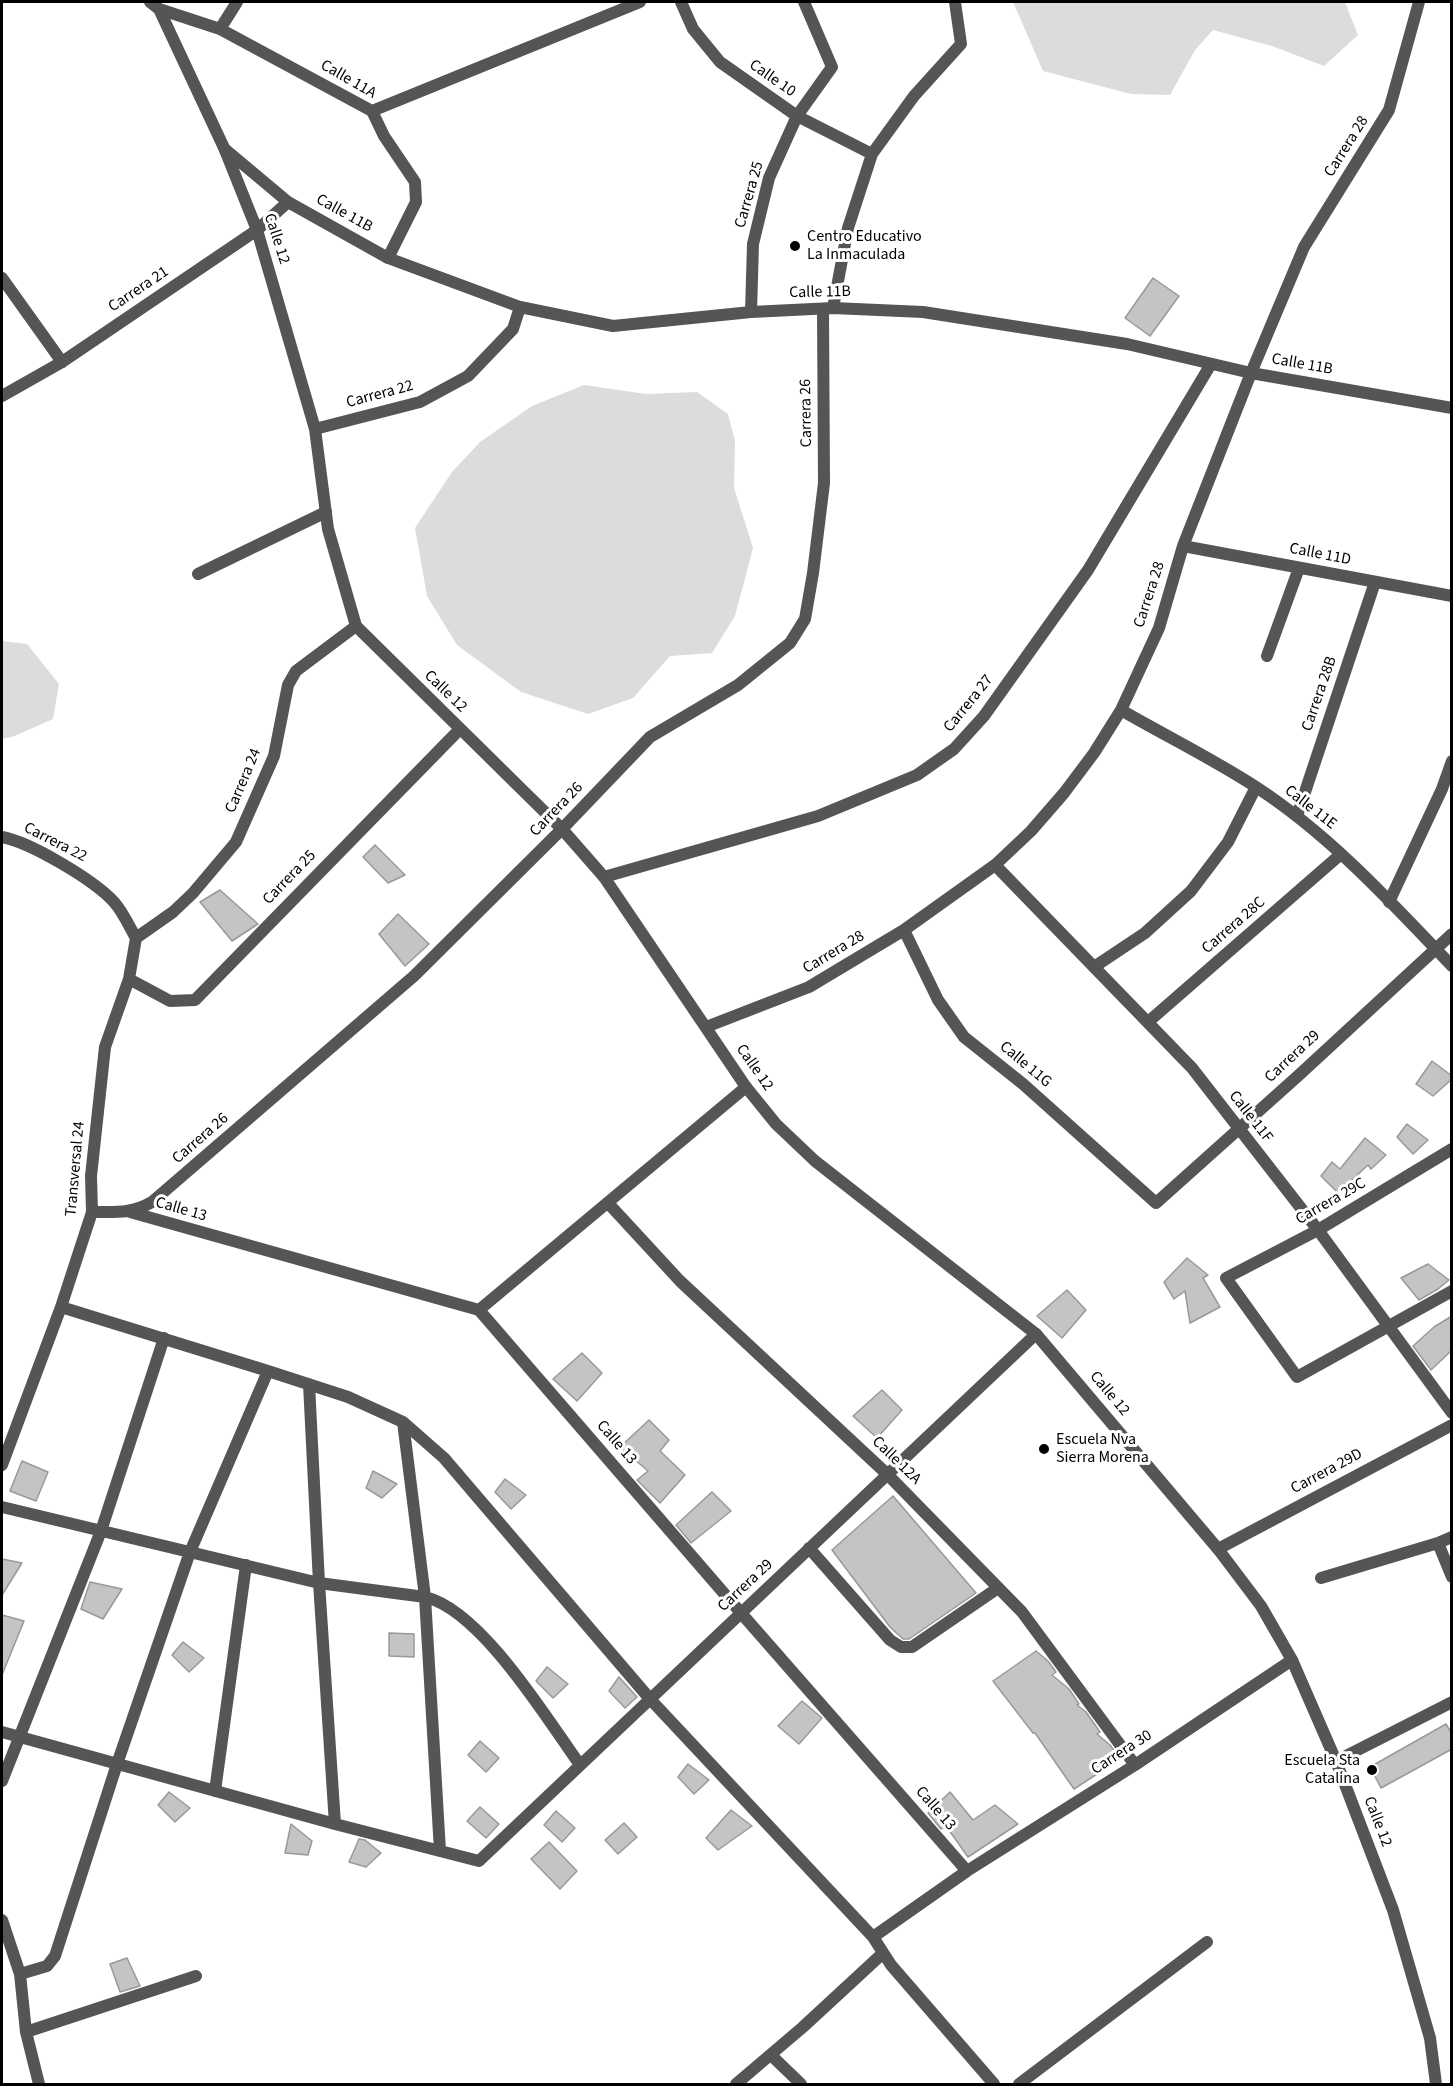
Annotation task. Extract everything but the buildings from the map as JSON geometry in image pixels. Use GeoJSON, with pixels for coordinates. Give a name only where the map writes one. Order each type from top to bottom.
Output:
{"type":"FeatureCollection","features":[{"type":"Feature","properties":{"kind":"street"},"geometry":{"type":"LineString","coordinates":[[220,29],[237,2]]}},
{"type":"Feature","properties":{"kind":"street"},"geometry":{"type":"LineString","coordinates":[[372,111],[640,2]]}},
{"type":"Feature","properties":{"kind":"street","name":"Calle 10"},"geometry":{"type":"LineString","coordinates":[[681,2],[693,29],[720,62],[797,116],[872,154]]}},
{"type":"Feature","properties":{"kind":"street","name":"Carrera 25"},"geometry":{"type":"LineString","coordinates":[[751,312],[753,244],[769,178],[797,116],[832,67],[804,2]]}},
{"type":"Feature","properties":{"kind":"street","name":"Carrera 26"},"geometry":{"type":"LineString","coordinates":[[92,1212],[129,1212],[141,1208],[164,1192],[414,976],[562,829],[650,737],[738,685],[790,643],[805,619],[813,573],[824,483],[828,308],[848,228],[872,154],[914,96],[961,44],[954,2]]}},
{"type":"Feature","properties":{"kind":"street","name":"Carrera 28"},"geometry":{"type":"LineString","coordinates":[[706,1027],[809,987],[904,930],[995,865],[1031,831],[1094,753],[1121,710],[1159,628],[1183,546],[1251,373],[1304,247],[1389,110],[1419,2]]}},
{"type":"Feature","properties":{"kind":"street","name":"Calle 11A"},"geometry":{"type":"LineString","coordinates":[[154,5],[220,29],[372,111],[384,136],[415,182],[416,202],[388,258]]}},
{"type":"Feature","properties":{"kind":"street","name":"Calle 12"},"geometry":{"type":"LineString","coordinates":[[154,5],[225,150],[257,230],[315,429],[328,529],[356,626],[562,829],[604,877],[746,1087],[776,1124],[815,1161],[1036,1334],[1218,1549],[1261,1606],[1292,1660],[1336,1761],[1393,1910],[1430,2038],[1436,2085]]}},
{"type":"Feature","properties":{"kind":"street","name":"Calle 11B"},"geometry":{"type":"LineString","coordinates":[[225,150],[288,202],[388,258],[520,307],[613,326],[751,312],[828,308],[922,312],[1127,344],[1251,373],[1452,408]]}},
{"type":"Feature","properties":{"kind":"street","name":"Carrera 21"},"geometry":{"type":"LineString","coordinates":[[2,396],[62,362],[257,230],[288,202]]}},
{"type":"Feature","properties":{"kind":"street"},"geometry":{"type":"LineString","coordinates":[[2,278],[62,362]]}},
{"type":"Feature","properties":{"kind":"street","name":"Carrera 22"},"geometry":{"type":"LineString","coordinates":[[315,429],[420,402],[468,376],[513,329],[520,307]]}},
{"type":"Feature","properties":{"kind":"street","name":"Carrera 27"},"geometry":{"type":"LineString","coordinates":[[604,877],[818,816],[917,776],[954,749],[984,716],[1088,570],[1211,364]]}},
{"type":"Feature","properties":{"kind":"street"},"geometry":{"type":"LineString","coordinates":[[198,574],[326,512]]}},
{"type":"Feature","properties":{"kind":"street","name":"Calle 11D"},"geometry":{"type":"LineString","coordinates":[[1183,546],[1452,596]]}},
{"type":"Feature","properties":{"kind":"street"},"geometry":{"type":"LineString","coordinates":[[1267,656],[1299,568]]}},
{"type":"Feature","properties":{"kind":"street","name":"Carrera 28B"},"geometry":{"type":"LineString","coordinates":[[1296,816],[1375,582]]}},
{"type":"Feature","properties":{"kind":"street","name":"Carrera 24"},"geometry":{"type":"LineString","coordinates":[[136,938],[173,912],[193,893],[236,842],[274,756],[288,685],[296,671],[356,626]]}},
{"type":"Feature","properties":{"kind":"street","name":"Calle 11E"},"geometry":{"type":"LineString","coordinates":[[1121,710],[1256,787],[1296,816],[1341,854],[1452,966]]}},
{"type":"Feature","properties":{"kind":"street","name":"Carrera 25"},"geometry":{"type":"LineString","coordinates":[[129,979],[170,1001],[195,1000],[459,729]]}},
{"type":"Feature","properties":{"kind":"street"},"geometry":{"type":"LineString","coordinates":[[1389,902],[1442,789],[1452,761]]}},
{"type":"Feature","properties":{"kind":"street"},"geometry":{"type":"LineString","coordinates":[[1094,967],[1145,933],[1191,891],[1228,842],[1256,787]]}},
{"type":"Feature","properties":{"kind":"street","name":"Carrera 22"},"geometry":{"type":"LineString","coordinates":[[2,837],[14,840],[80,874],[114,902],[136,938]]}},
{"type":"Feature","properties":{"kind":"street","name":"Carrera 28C"},"geometry":{"type":"LineString","coordinates":[[1148,1022],[1341,854]]}},
{"type":"Feature","properties":{"kind":"street","name":"Calle 11F"},"geometry":{"type":"LineString","coordinates":[[995,865],[1192,1068],[1318,1230],[1452,1413]]}},
{"type":"Feature","properties":{"kind":"street","name":"Calle 11G"},"geometry":{"type":"LineString","coordinates":[[904,930],[938,1000],[964,1036],[1023,1084],[1156,1203]]}},
{"type":"Feature","properties":{"kind":"street","name":"Carrera 29"},"geometry":{"type":"LineString","coordinates":[[1156,1203],[1452,934]]}},
{"type":"Feature","properties":{"kind":"street","name":"Transversal 24"},"geometry":{"type":"LineString","coordinates":[[2,1465],[61,1307],[92,1212],[91,1176],[105,1047],[129,979],[136,938]]}},
{"type":"Feature","properties":{"kind":"street"},"geometry":{"type":"LineString","coordinates":[[479,1310],[746,1087]]}},
{"type":"Feature","properties":{"kind":"street","name":"Carrera 29C"},"geometry":{"type":"LineString","coordinates":[[1389,1326],[1297,1377],[1226,1278],[1318,1230],[1452,1149]]}},
{"type":"Feature","properties":{"kind":"street","name":"Calle 12A"},"geometry":{"type":"LineString","coordinates":[[608,1203],[680,1281],[887,1474],[1022,1612],[1135,1765]]}},
{"type":"Feature","properties":{"kind":"street","name":"Calle 13"},"geometry":{"type":"LineString","coordinates":[[129,1212],[479,1310],[968,1871]]}},
{"type":"Feature","properties":{"kind":"street"},"geometry":{"type":"LineString","coordinates":[[1389,1326],[1452,1291]]}},
{"type":"Feature","properties":{"kind":"street"},"geometry":{"type":"LineString","coordinates":[[61,1307],[309,1384],[403,1422],[444,1458],[650,1699],[873,1937],[882,1954],[994,2085]]}},
{"type":"Feature","properties":{"kind":"street","name":"Carrera 29"},"geometry":{"type":"LineString","coordinates":[[440,1851],[479,1862],[1036,1334]]}},
{"type":"Feature","properties":{"kind":"street"},"geometry":{"type":"LineString","coordinates":[[2,1782],[100,1531],[165,1338]]}},
{"type":"Feature","properties":{"kind":"street"},"geometry":{"type":"LineString","coordinates":[[20,1974],[47,1966],[55,1956],[117,1764],[190,1552],[268,1371]]}},
{"type":"Feature","properties":{"kind":"street"},"geometry":{"type":"LineString","coordinates":[[309,1384],[335,1824]]}},
{"type":"Feature","properties":{"kind":"street"},"geometry":{"type":"LineString","coordinates":[[2,1732],[440,1851],[425,1597],[403,1422]]}},
{"type":"Feature","properties":{"kind":"street","name":"Carrera 29D"},"geometry":{"type":"LineString","coordinates":[[1218,1549],[1452,1425]]}},
{"type":"Feature","properties":{"kind":"street"},"geometry":{"type":"LineString","coordinates":[[2,1507],[319,1583],[434,1599],[469,1623],[509,1665],[580,1765]]}},
{"type":"Feature","properties":{"kind":"street"},"geometry":{"type":"LineString","coordinates":[[1321,1578],[1452,1537]]}},
{"type":"Feature","properties":{"kind":"street"},"geometry":{"type":"LineString","coordinates":[[1438,1543],[1452,1577]]}},
{"type":"Feature","properties":{"kind":"street"},"geometry":{"type":"LineString","coordinates":[[809,1548],[890,1640],[901,1647],[912,1647],[998,1588]]}},
{"type":"Feature","properties":{"kind":"street"},"geometry":{"type":"LineString","coordinates":[[215,1791],[246,1565]]}},
{"type":"Feature","properties":{"kind":"street","name":"Carrera 30"},"geometry":{"type":"LineString","coordinates":[[873,1937],[968,1871],[1135,1765],[1292,1660]]}},
{"type":"Feature","properties":{"kind":"street"},"geometry":{"type":"LineString","coordinates":[[1336,1761],[1452,1702]]}},
{"type":"Feature","properties":{"kind":"street"},"geometry":{"type":"LineString","coordinates":[[2,1920],[20,1974],[26,2032],[39,2085]]}},
{"type":"Feature","properties":{"kind":"street"},"geometry":{"type":"LineString","coordinates":[[1019,2085],[1207,1942]]}},
{"type":"Feature","properties":{"kind":"street"},"geometry":{"type":"LineString","coordinates":[[736,2085],[882,1954]]}},
{"type":"Feature","properties":{"kind":"street"},"geometry":{"type":"LineString","coordinates":[[26,2032],[196,1976]]}},
{"type":"Feature","properties":{"kind":"street"},"geometry":{"type":"LineString","coordinates":[[772,2055],[801,2085]]}},
{"type":"Feature","properties":{"kind":"shaded area"},"geometry":{"type":"Polygon","coordinates":[[[1013,2],[1345,2],[1358,35],[1324,66],[1272,46],[1213,30],[1195,50],[1170,95],[1131,94],[1043,71],[1013,2]]]}},
{"type":"Feature","properties":{"kind":"shaded area"},"geometry":{"type":"Polygon","coordinates":[[[584,385],[646,394],[697,392],[728,414],[735,441],[734,488],[753,548],[735,616],[712,653],[670,656],[633,698],[588,714],[521,692],[457,645],[427,596],[415,528],[452,472],[480,442],[532,406],[584,385]]]}},
{"type":"Feature","properties":{"kind":"shaded area"},"geometry":{"type":"Polygon","coordinates":[[[2,641],[27,644],[59,684],[53,719],[2,739],[2,641]]]}},
{"type":"Feature","properties":{"kind":"place","name":"Centro Educativo La Inmaculada"},"geometry":{"type":"Point","coordinates":[795,246]}},
{"type":"Feature","properties":{"kind":"place","name":"Escuela Nva Sierra Morena"},"geometry":{"type":"Point","coordinates":[1044,1449]}},
{"type":"Feature","properties":{"kind":"place","name":"Escuela Sta Catalina"},"geometry":{"type":"Point","coordinates":[1372,1770]}}]}
